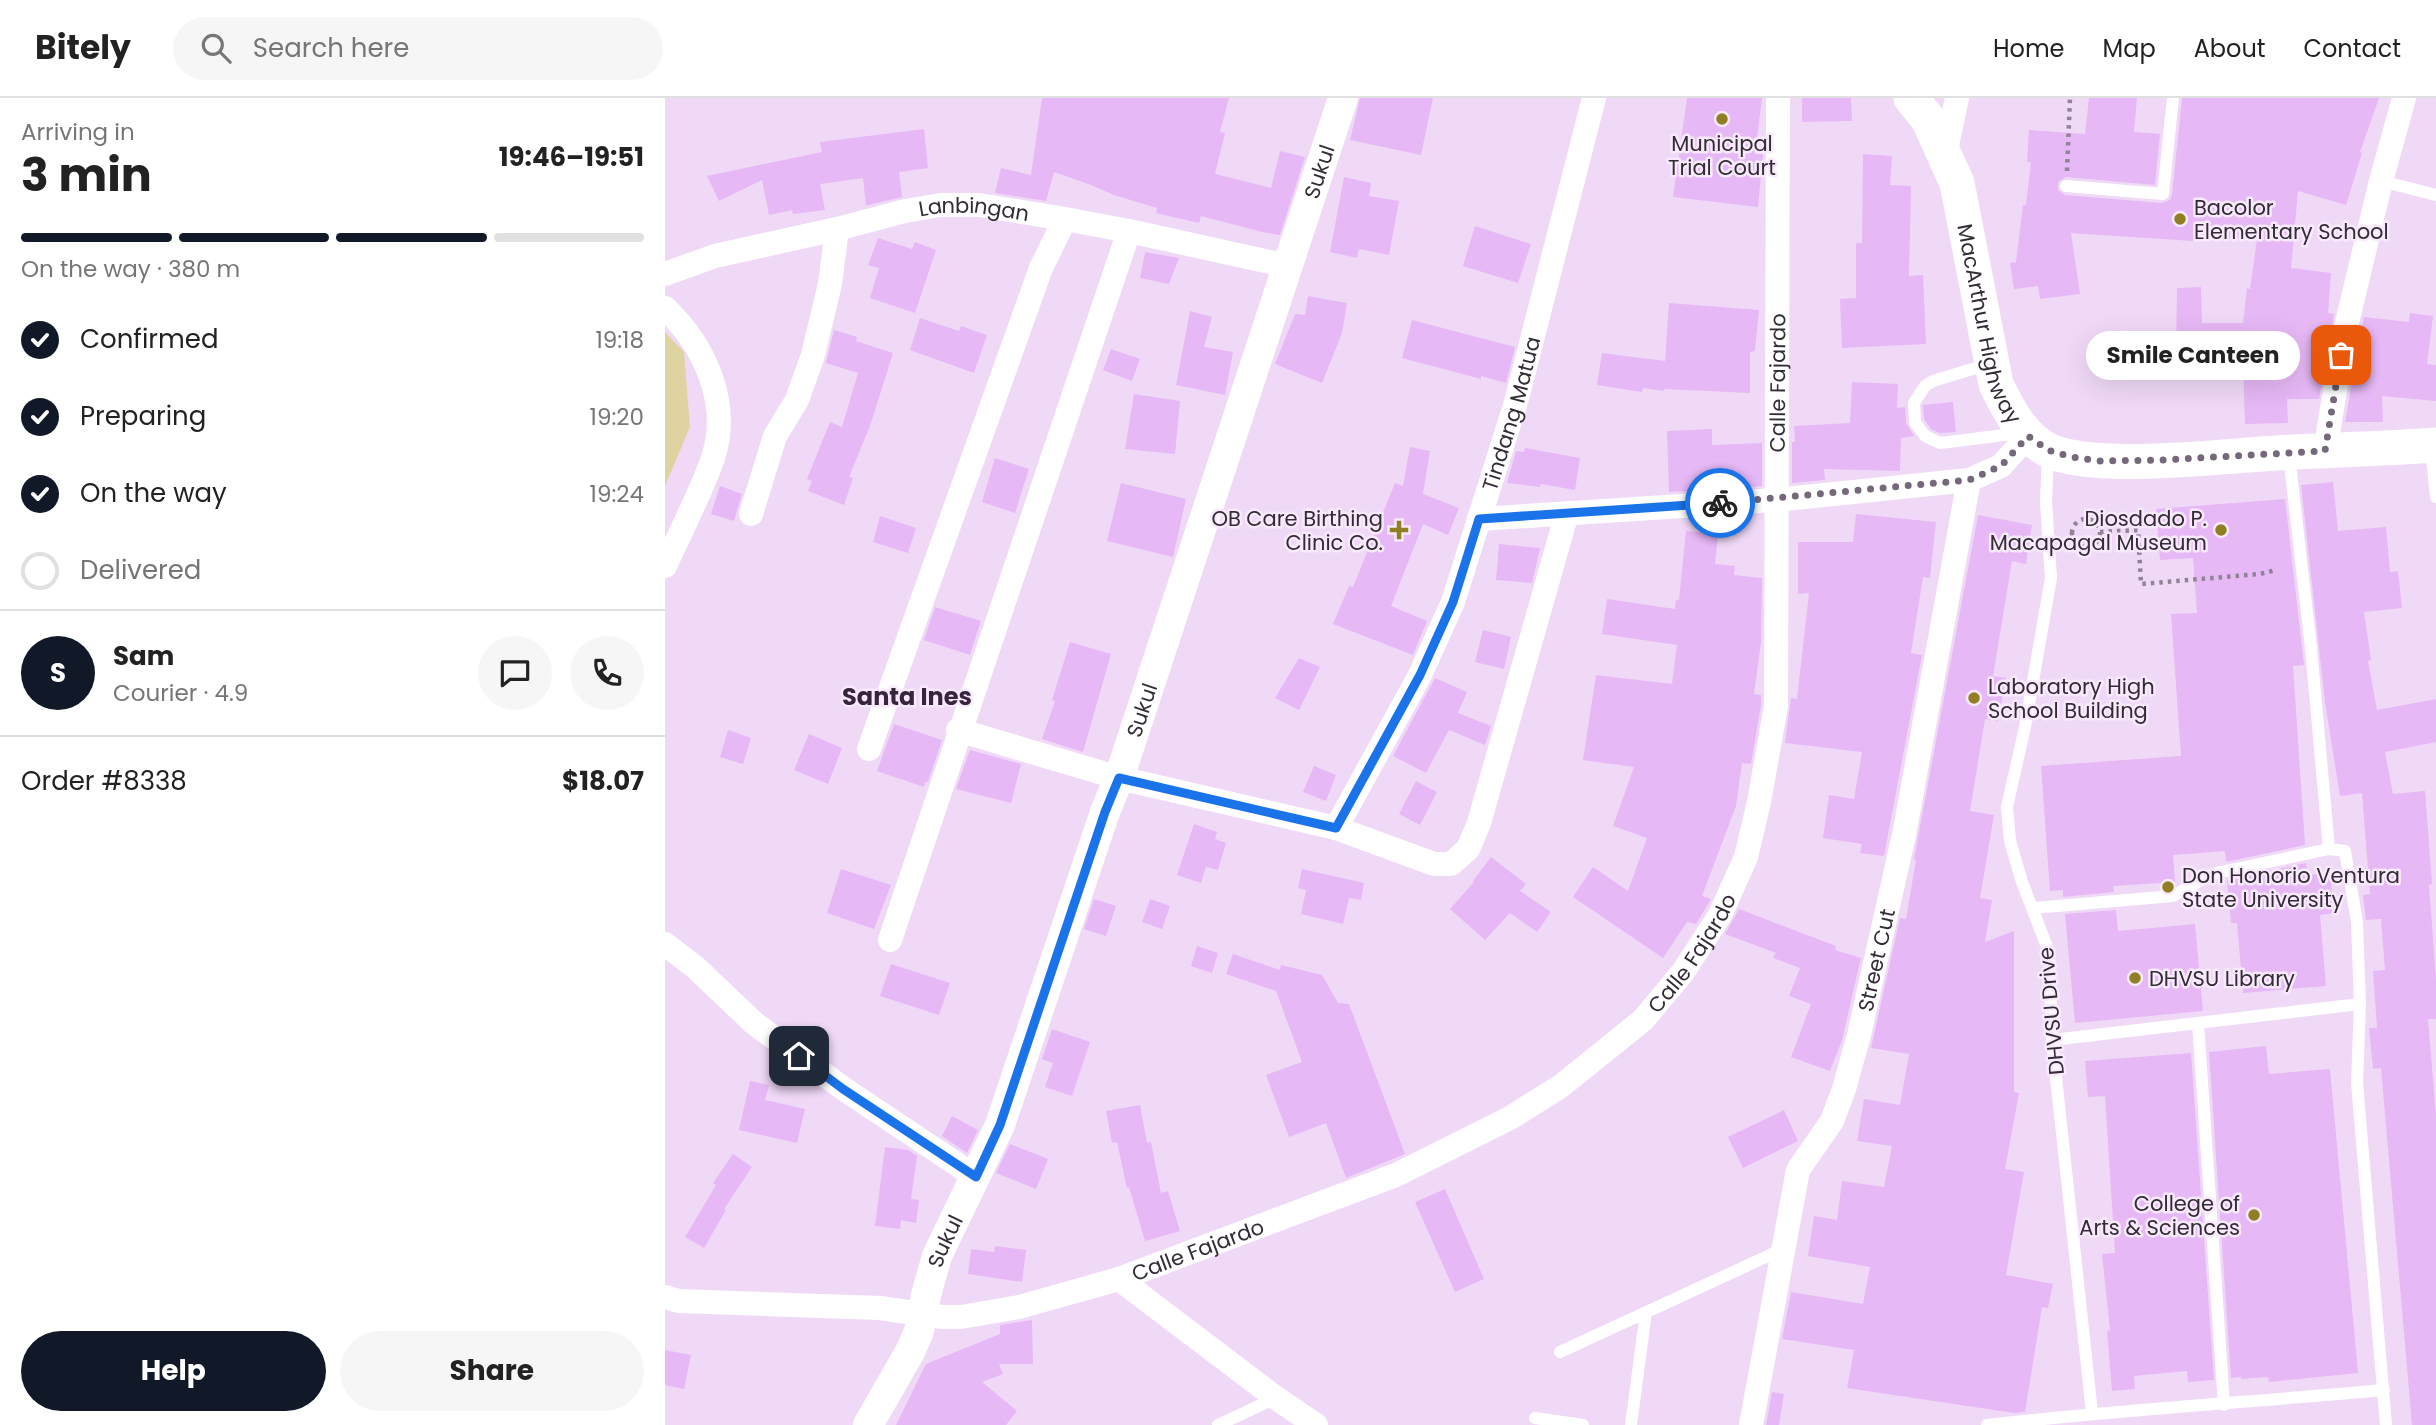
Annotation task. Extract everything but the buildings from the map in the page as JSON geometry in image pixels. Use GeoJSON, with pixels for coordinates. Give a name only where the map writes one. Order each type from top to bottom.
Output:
{"type":"FeatureCollection","features":[{"type":"Feature","properties":{"kind":"main road","name":"MacArthur Highway"},"geometry":{"type":"LineString","coordinates":[[1911,98],[1928,119],[1957,183],[1996,384],[2008,411],[2034,440]]}},
{"type":"Feature","properties":{"kind":"main road"},"geometry":{"type":"LineString","coordinates":[[2034,440],[2071,457],[2101,461],[2433,445]]}},
{"type":"Feature","properties":{"kind":"street","name":"Sukul"},"geometry":{"type":"LineString","coordinates":[[868,1425],[911,1350],[919,1331],[937,1256],[1000,1125],[1105,812],[1119,778],[1343,98]]}},
{"type":"Feature","properties":{"kind":"street","name":"Tindang Matua"},"geometry":{"type":"LineString","coordinates":[[1336,828],[1420,675],[1453,602],[1516,402],[1594,98]]}},
{"type":"Feature","properties":{"kind":"street","name":"Calle Fajardo"},"geometry":{"type":"LineString","coordinates":[[665,1297],[679,1301],[880,1308],[961,1317],[988,1313],[1119,1279],[1396,1175],[1460,1144],[1510,1118],[1561,1086],[1643,1020],[1682,972],[1720,915],[1746,857],[1776,706],[1778,98]]}},
{"type":"Feature","properties":{"kind":"street"},"geometry":{"type":"LineString","coordinates":[[1945,155],[1957,98]]}},
{"type":"Feature","properties":{"kind":"street"},"geometry":{"type":"LineString","coordinates":[[2325,451],[2345,331],[2404,98]]}},
{"type":"Feature","properties":{"kind":"street","name":"Lanbingan"},"geometry":{"type":"LineString","coordinates":[[665,274],[715,256],[940,205],[979,205],[1065,219],[1288,267]]}},
{"type":"Feature","properties":{"kind":"street"},"geometry":{"type":"LineString","coordinates":[[869,749],[1041,268],[1065,219]]}},
{"type":"Feature","properties":{"kind":"street"},"geometry":{"type":"LineString","coordinates":[[751,513],[775,436],[797,400],[813,355],[830,285],[837,229]]}},
{"type":"Feature","properties":{"kind":"street"},"geometry":{"type":"LineString","coordinates":[[890,940],[958,730],[1129,231]]}},
{"type":"Feature","properties":{"kind":"street"},"geometry":{"type":"LineString","coordinates":[[665,308],[702,354],[712,373],[718,427],[713,457],[665,566]]}},
{"type":"Feature","properties":{"kind":"street"},"geometry":{"type":"LineString","coordinates":[[1479,519],[1776,500],[1969,480],[2001,466],[2034,440]]}},
{"type":"Feature","properties":{"kind":"street","name":"Street Cut"},"geometry":{"type":"LineString","coordinates":[[1751,1425],[1798,1170],[1832,1121],[1845,1089],[1859,1035],[1904,835],[1969,480]]}},
{"type":"Feature","properties":{"kind":"street"},"geometry":{"type":"LineString","coordinates":[[958,730],[1119,778],[1336,828],[1434,864],[1451,864],[1468,849],[1479,823],[1567,513]]}},
{"type":"Feature","properties":{"kind":"street"},"geometry":{"type":"LineString","coordinates":[[665,944],[695,967],[765,1031],[843,1089],[976,1177]]}},
{"type":"Feature","properties":{"kind":"street"},"geometry":{"type":"LineString","coordinates":[[1119,1279],[1276,1398],[1316,1425]]}},
{"type":"Feature","properties":{"kind":"lane"},"geometry":{"type":"LineString","coordinates":[[2066,186],[2163,194],[2173,98]]}},
{"type":"Feature","properties":{"kind":"lane"},"geometry":{"type":"LineString","coordinates":[[2381,181],[2436,195]]}},
{"type":"Feature","properties":{"kind":"lane"},"geometry":{"type":"LineString","coordinates":[[1992,363],[1933,381],[1925,386],[1914,403],[1915,422],[1925,436],[1940,443],[2034,440]]}},
{"type":"Feature","properties":{"kind":"lane","name":"DHVSU Drive"},"geometry":{"type":"LineString","coordinates":[[2034,440],[2046,502],[2051,578],[2025,727],[2007,807],[2010,841],[2022,882],[2049,952],[2052,1040],[2092,1413]]}},
{"type":"Feature","properties":{"kind":"lane"},"geometry":{"type":"LineString","coordinates":[[2433,445],[2436,497]]}},
{"type":"Feature","properties":{"kind":"lane"},"geometry":{"type":"LineString","coordinates":[[2289,452],[2311,648],[2329,849]]}},
{"type":"Feature","properties":{"kind":"lane"},"geometry":{"type":"LineString","coordinates":[[2033,908],[2172,896],[2212,874],[2329,849],[2345,851],[2357,922],[2360,1004],[2357,1083],[2386,1425]]}},
{"type":"Feature","properties":{"kind":"lane"},"geometry":{"type":"LineString","coordinates":[[2052,1040],[2360,1004]]}},
{"type":"Feature","properties":{"kind":"lane"},"geometry":{"type":"LineString","coordinates":[[2198,1023],[2224,1405]]}},
{"type":"Feature","properties":{"kind":"lane"},"geometry":{"type":"LineString","coordinates":[[1560,1352],[1783,1249]]}},
{"type":"Feature","properties":{"kind":"lane"},"geometry":{"type":"LineString","coordinates":[[1631,1425],[1646,1312]]}},
{"type":"Feature","properties":{"kind":"lane"},"geometry":{"type":"LineString","coordinates":[[1987,1425],[2092,1413],[2224,1405],[2384,1390]]}},
{"type":"Feature","properties":{"kind":"lane"},"geometry":{"type":"LineString","coordinates":[[1218,1425],[1276,1398]]}},
{"type":"Feature","properties":{"kind":"lane"},"geometry":{"type":"LineString","coordinates":[[1535,1418],[1583,1425]]}},
{"type":"Feature","properties":{"kind":"path"},"geometry":{"type":"LineString","coordinates":[[2066,186],[2070,98]]}},
{"type":"Feature","properties":{"kind":"path"},"geometry":{"type":"LineString","coordinates":[[2082,520],[2094,522],[2100,532],[2099,540],[2093,546],[2078,545],[2074,539],[2075,525],[2082,520]]}},
{"type":"Feature","properties":{"kind":"path"},"geometry":{"type":"LineString","coordinates":[[2100,532],[2138,530],[2141,584],[2260,574],[2276,570]]}},
{"type":"Feature","properties":{"kind":"shaded area"},"geometry":{"type":"Polygon","coordinates":[[[665,332],[684,352],[690,427],[665,486],[665,332]]]}},
{"type":"Feature","properties":{"kind":"way so far"},"geometry":{"type":"LineString","coordinates":[[1720,503],[1776,500],[1969,480],[2001,466],[2028,436],[2048,450],[2071,457],[2101,461],[2325,451],[2341,355]]}},
{"type":"Feature","properties":{"kind":"place","name":"Municipal Trial Court"},"geometry":{"type":"Point","coordinates":[1722,119]}},
{"type":"Feature","properties":{"kind":"place","name":"Bacolor Elementary School"},"geometry":{"type":"Point","coordinates":[2180,219]}},
{"type":"Feature","properties":{"kind":"place","name":"Smile Canteen"},"geometry":{"type":"Point","coordinates":[2341,355]}},
{"type":"Feature","properties":{"kind":"place","name":"OB Care Birthing Clinic Co."},"geometry":{"type":"Point","coordinates":[1399,530]}},
{"type":"Feature","properties":{"kind":"place","name":"Diosdado P. Macapagal Museum"},"geometry":{"type":"Point","coordinates":[2221,530]}},
{"type":"Feature","properties":{"kind":"place","name":"Laboratory High School Building"},"geometry":{"type":"Point","coordinates":[1974,698]}},
{"type":"Feature","properties":{"kind":"place","name":"Don Honorio Ventura State University"},"geometry":{"type":"Point","coordinates":[2168,887]}},
{"type":"Feature","properties":{"kind":"place","name":"DHVSU Library"},"geometry":{"type":"Point","coordinates":[2135,978]}},
{"type":"Feature","properties":{"kind":"place","name":"College of Arts & Sciences"},"geometry":{"type":"Point","coordinates":[2254,1215]}},
{"type":"Feature","properties":{"kind":"district","name":"Santa Ines"},"geometry":{"type":"Point","coordinates":[907,696]}},
{"type":"Feature","properties":{"kind":"route"},"geometry":{"type":"LineString","coordinates":[[799,1056],[843,1089],[976,1177],[1000,1125],[1105,812],[1119,778],[1336,828],[1420,675],[1453,602],[1479,519],[1720,503]]}}]}
